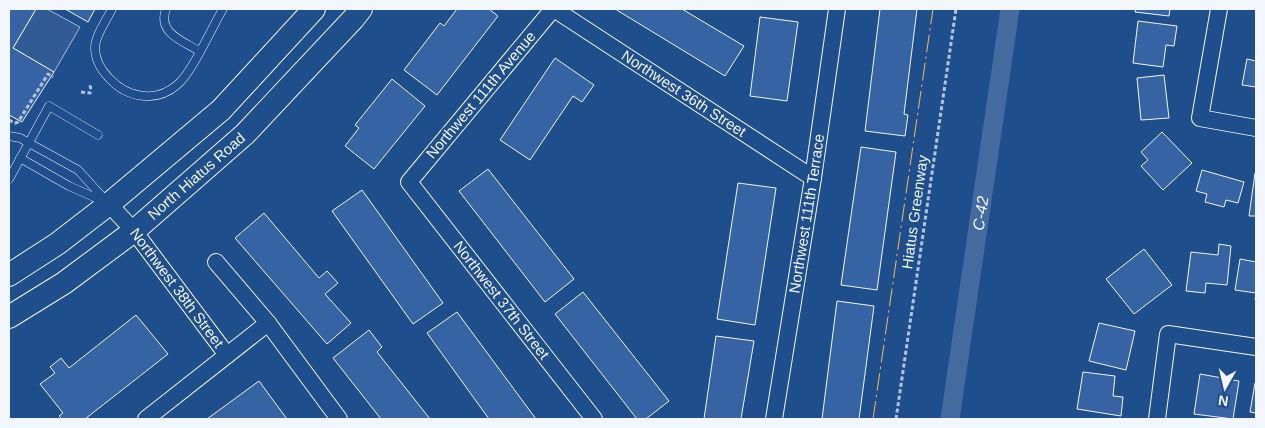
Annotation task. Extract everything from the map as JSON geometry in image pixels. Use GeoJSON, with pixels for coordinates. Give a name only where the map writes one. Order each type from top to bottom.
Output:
{"type":"FeatureCollection","features":[{"type":"Feature","properties":{"kind":"main road"},"geometry":{"type":"LineString","coordinates":[[9,275],[57,244],[109,204],[221,110],[314,9]]}},
{"type":"Feature","properties":{"kind":"main road","name":"North Hiatus Road"},"geometry":{"type":"LineString","coordinates":[[9,317],[64,283],[134,230],[245,134],[361,9]]}},
{"type":"Feature","properties":{"kind":"street","name":"Northwest 36th Street"},"geometry":{"type":"LineString","coordinates":[[554,9],[813,178]]}},
{"type":"Feature","properties":{"kind":"street","name":"Northwest 111th Avenue"},"geometry":{"type":"LineString","coordinates":[[409,182],[554,9]]}},
{"type":"Feature","properties":{"kind":"street","name":"Northwest 111th Terrace"},"geometry":{"type":"LineString","coordinates":[[774,419],[813,178],[836,9]]}},
{"type":"Feature","properties":{"kind":"street"},"geometry":{"type":"LineString","coordinates":[[1219,9],[1200,118],[1256,128]]}},
{"type":"Feature","properties":{"kind":"street","name":"Northwest 37th Street"},"geometry":{"type":"LineString","coordinates":[[409,182],[594,419]]}},
{"type":"Feature","properties":{"kind":"street","name":"Northwest 38th Street"},"geometry":{"type":"LineString","coordinates":[[109,204],[134,230],[226,356],[268,323]]}},
{"type":"Feature","properties":{"kind":"street"},"geometry":{"type":"LineString","coordinates":[[216,262],[268,323],[340,419]]}},
{"type":"Feature","properties":{"kind":"street"},"geometry":{"type":"LineString","coordinates":[[1157,419],[1168,334],[1256,347]]}},
{"type":"Feature","properties":{"kind":"street"},"geometry":{"type":"LineString","coordinates":[[146,419],[226,356]]}},
{"type":"Feature","properties":{"kind":"lane"},"geometry":{"type":"LineString","coordinates":[[112,9],[95,46],[96,62],[114,84],[127,93],[143,97],[167,92],[184,79],[222,9]]}},
{"type":"Feature","properties":{"kind":"lane"},"geometry":{"type":"LineString","coordinates":[[166,9],[164,21],[168,32],[200,51]]}},
{"type":"Feature","properties":{"kind":"lane"},"geometry":{"type":"LineString","coordinates":[[9,179],[49,106],[98,135]]}},
{"type":"Feature","properties":{"kind":"lane"},"geometry":{"type":"LineString","coordinates":[[9,136],[20,138],[78,170],[109,204]]}},
{"type":"Feature","properties":{"kind":"lane"},"geometry":{"type":"LineString","coordinates":[[20,158],[70,186],[109,204]]}},
{"type":"Feature","properties":{"kind":"path","name":"Hiatus Greenway"},"geometry":{"type":"LineString","coordinates":[[896,419],[956,9]]}},
{"type":"Feature","properties":{"kind":"path"},"geometry":{"type":"LineString","coordinates":[[9,120],[15,123],[18,122],[48,74],[53,76]]}},
{"type":"Feature","properties":{"kind":"path"},"geometry":{"type":"LineString","coordinates":[[81,92],[90,93],[90,85]]}},
{"type":"Feature","properties":{"kind":"shaded area"},"geometry":{"type":"Polygon","coordinates":[[[36,9],[47,9],[80,27],[54,72],[13,48],[36,9]]]}},
{"type":"Feature","properties":{"kind":"building"},"geometry":{"type":"Polygon","coordinates":[[[9,9],[36,9],[13,48],[54,72],[22,122],[9,115],[9,9]]]}},
{"type":"Feature","properties":{"kind":"building"},"geometry":{"type":"Polygon","coordinates":[[[65,9],[95,9],[88,22],[65,9]]]}},
{"type":"Feature","properties":{"kind":"building"},"geometry":{"type":"Polygon","coordinates":[[[457,9],[489,9],[498,16],[437,95],[404,70],[440,23],[444,26],[457,9]]]}},
{"type":"Feature","properties":{"kind":"building"},"geometry":{"type":"Polygon","coordinates":[[[615,9],[682,9],[744,46],[725,76],[615,9]]]}},
{"type":"Feature","properties":{"kind":"building"},"geometry":{"type":"Polygon","coordinates":[[[880,9],[917,9],[904,114],[908,115],[905,136],[865,131],[880,9]]]}},
{"type":"Feature","properties":{"kind":"building"},"geometry":{"type":"Polygon","coordinates":[[[1136,9],[1170,9],[1169,16],[1135,12],[1136,9]]]}},
{"type":"Feature","properties":{"kind":"building"},"geometry":{"type":"Polygon","coordinates":[[[760,17],[798,22],[787,101],[750,96],[760,17]]]}},
{"type":"Feature","properties":{"kind":"building"},"geometry":{"type":"Polygon","coordinates":[[[1138,21],[1177,26],[1174,46],[1166,45],[1163,67],[1133,63],[1138,21]]]}},
{"type":"Feature","properties":{"kind":"building"},"geometry":{"type":"Polygon","coordinates":[[[555,58],[594,85],[582,102],[573,96],[530,160],[500,140],[555,58]]]}},
{"type":"Feature","properties":{"kind":"building"},"geometry":{"type":"Polygon","coordinates":[[[1247,59],[1256,61],[1256,87],[1242,85],[1247,59]]]}},
{"type":"Feature","properties":{"kind":"building"},"geometry":{"type":"Polygon","coordinates":[[[1164,75],[1169,118],[1141,120],[1137,78],[1164,75]]]}},
{"type":"Feature","properties":{"kind":"building"},"geometry":{"type":"Polygon","coordinates":[[[392,79],[425,106],[374,169],[345,146],[359,128],[355,125],[392,79]]]}},
{"type":"Feature","properties":{"kind":"building"},"geometry":{"type":"Polygon","coordinates":[[[1162,132],[1192,163],[1163,190],[1141,166],[1148,160],[1141,152],[1162,132]]]}},
{"type":"Feature","properties":{"kind":"building"},"geometry":{"type":"Polygon","coordinates":[[[861,147],[896,152],[877,290],[841,285],[861,147]]]}},
{"type":"Feature","properties":{"kind":"building"},"geometry":{"type":"Polygon","coordinates":[[[488,169],[574,279],[545,302],[459,191],[488,169]]]}},
{"type":"Feature","properties":{"kind":"building"},"geometry":{"type":"Polygon","coordinates":[[[1202,170],[1244,182],[1238,203],[1226,200],[1224,207],[1205,202],[1207,194],[1196,191],[1202,170]]]}},
{"type":"Feature","properties":{"kind":"building"},"geometry":{"type":"Polygon","coordinates":[[[1255,173],[1256,216],[1249,216],[1255,173]]]}},
{"type":"Feature","properties":{"kind":"building"},"geometry":{"type":"Polygon","coordinates":[[[738,183],[776,188],[755,325],[717,319],[738,183]]]}},
{"type":"Feature","properties":{"kind":"building"},"geometry":{"type":"Polygon","coordinates":[[[362,190],[443,303],[413,324],[332,211],[362,190]]]}},
{"type":"Feature","properties":{"kind":"building"},"geometry":{"type":"Polygon","coordinates":[[[264,213],[319,278],[327,271],[338,283],[325,294],[351,323],[327,344],[235,238],[264,213]]]}},
{"type":"Feature","properties":{"kind":"building"},"geometry":{"type":"Polygon","coordinates":[[[1219,244],[1231,246],[1227,285],[1206,283],[1205,293],[1186,291],[1191,252],[1218,255],[1219,244]]]}},
{"type":"Feature","properties":{"kind":"building"},"geometry":{"type":"Polygon","coordinates":[[[1144,249],[1172,285],[1134,314],[1106,279],[1144,249]]]}},
{"type":"Feature","properties":{"kind":"building"},"geometry":{"type":"Polygon","coordinates":[[[1240,259],[1256,262],[1256,293],[1235,290],[1240,259]]]}},
{"type":"Feature","properties":{"kind":"building"},"geometry":{"type":"Polygon","coordinates":[[[583,292],[669,401],[646,419],[637,419],[555,314],[583,292]]]}},
{"type":"Feature","properties":{"kind":"building"},"geometry":{"type":"Polygon","coordinates":[[[837,301],[874,306],[859,419],[822,419],[837,301]]]}},
{"type":"Feature","properties":{"kind":"building"},"geometry":{"type":"Polygon","coordinates":[[[457,312],[536,419],[489,419],[427,333],[457,312]]]}},
{"type":"Feature","properties":{"kind":"building"},"geometry":{"type":"Polygon","coordinates":[[[136,315],[168,354],[85,419],[62,419],[59,416],[63,413],[40,384],[55,373],[50,367],[61,358],[69,368],[136,315]]]}},
{"type":"Feature","properties":{"kind":"building"},"geometry":{"type":"Polygon","coordinates":[[[1099,323],[1135,331],[1126,370],[1089,361],[1099,323]]]}},
{"type":"Feature","properties":{"kind":"building"},"geometry":{"type":"Polygon","coordinates":[[[369,330],[382,347],[377,352],[430,419],[381,419],[333,358],[369,330]]]}},
{"type":"Feature","properties":{"kind":"building"},"geometry":{"type":"Polygon","coordinates":[[[716,336],[754,341],[741,419],[704,419],[716,336]]]}},
{"type":"Feature","properties":{"kind":"building"},"geometry":{"type":"Polygon","coordinates":[[[1083,372],[1115,376],[1113,396],[1123,397],[1121,416],[1077,409],[1083,372]]]}},
{"type":"Feature","properties":{"kind":"building"},"geometry":{"type":"Polygon","coordinates":[[[1200,374],[1239,381],[1233,419],[1194,414],[1200,374]]]}},
{"type":"Feature","properties":{"kind":"building"},"geometry":{"type":"Polygon","coordinates":[[[259,381],[287,419],[207,419],[259,381]]]}},
{"type":"Feature","properties":{"kind":"building"},"geometry":{"type":"Polygon","coordinates":[[[1256,384],[1256,413],[1250,412],[1256,384]]]}},
{"type":"Feature","properties":{"kind":"waterway","name":"C-42"},"geometry":{"type":"LineString","coordinates":[[950,419],[1010,9]]}},
{"type":"Feature","properties":{"kind":"power"},"geometry":{"type":"LineString","coordinates":[[873,419],[933,9]]}}]}
